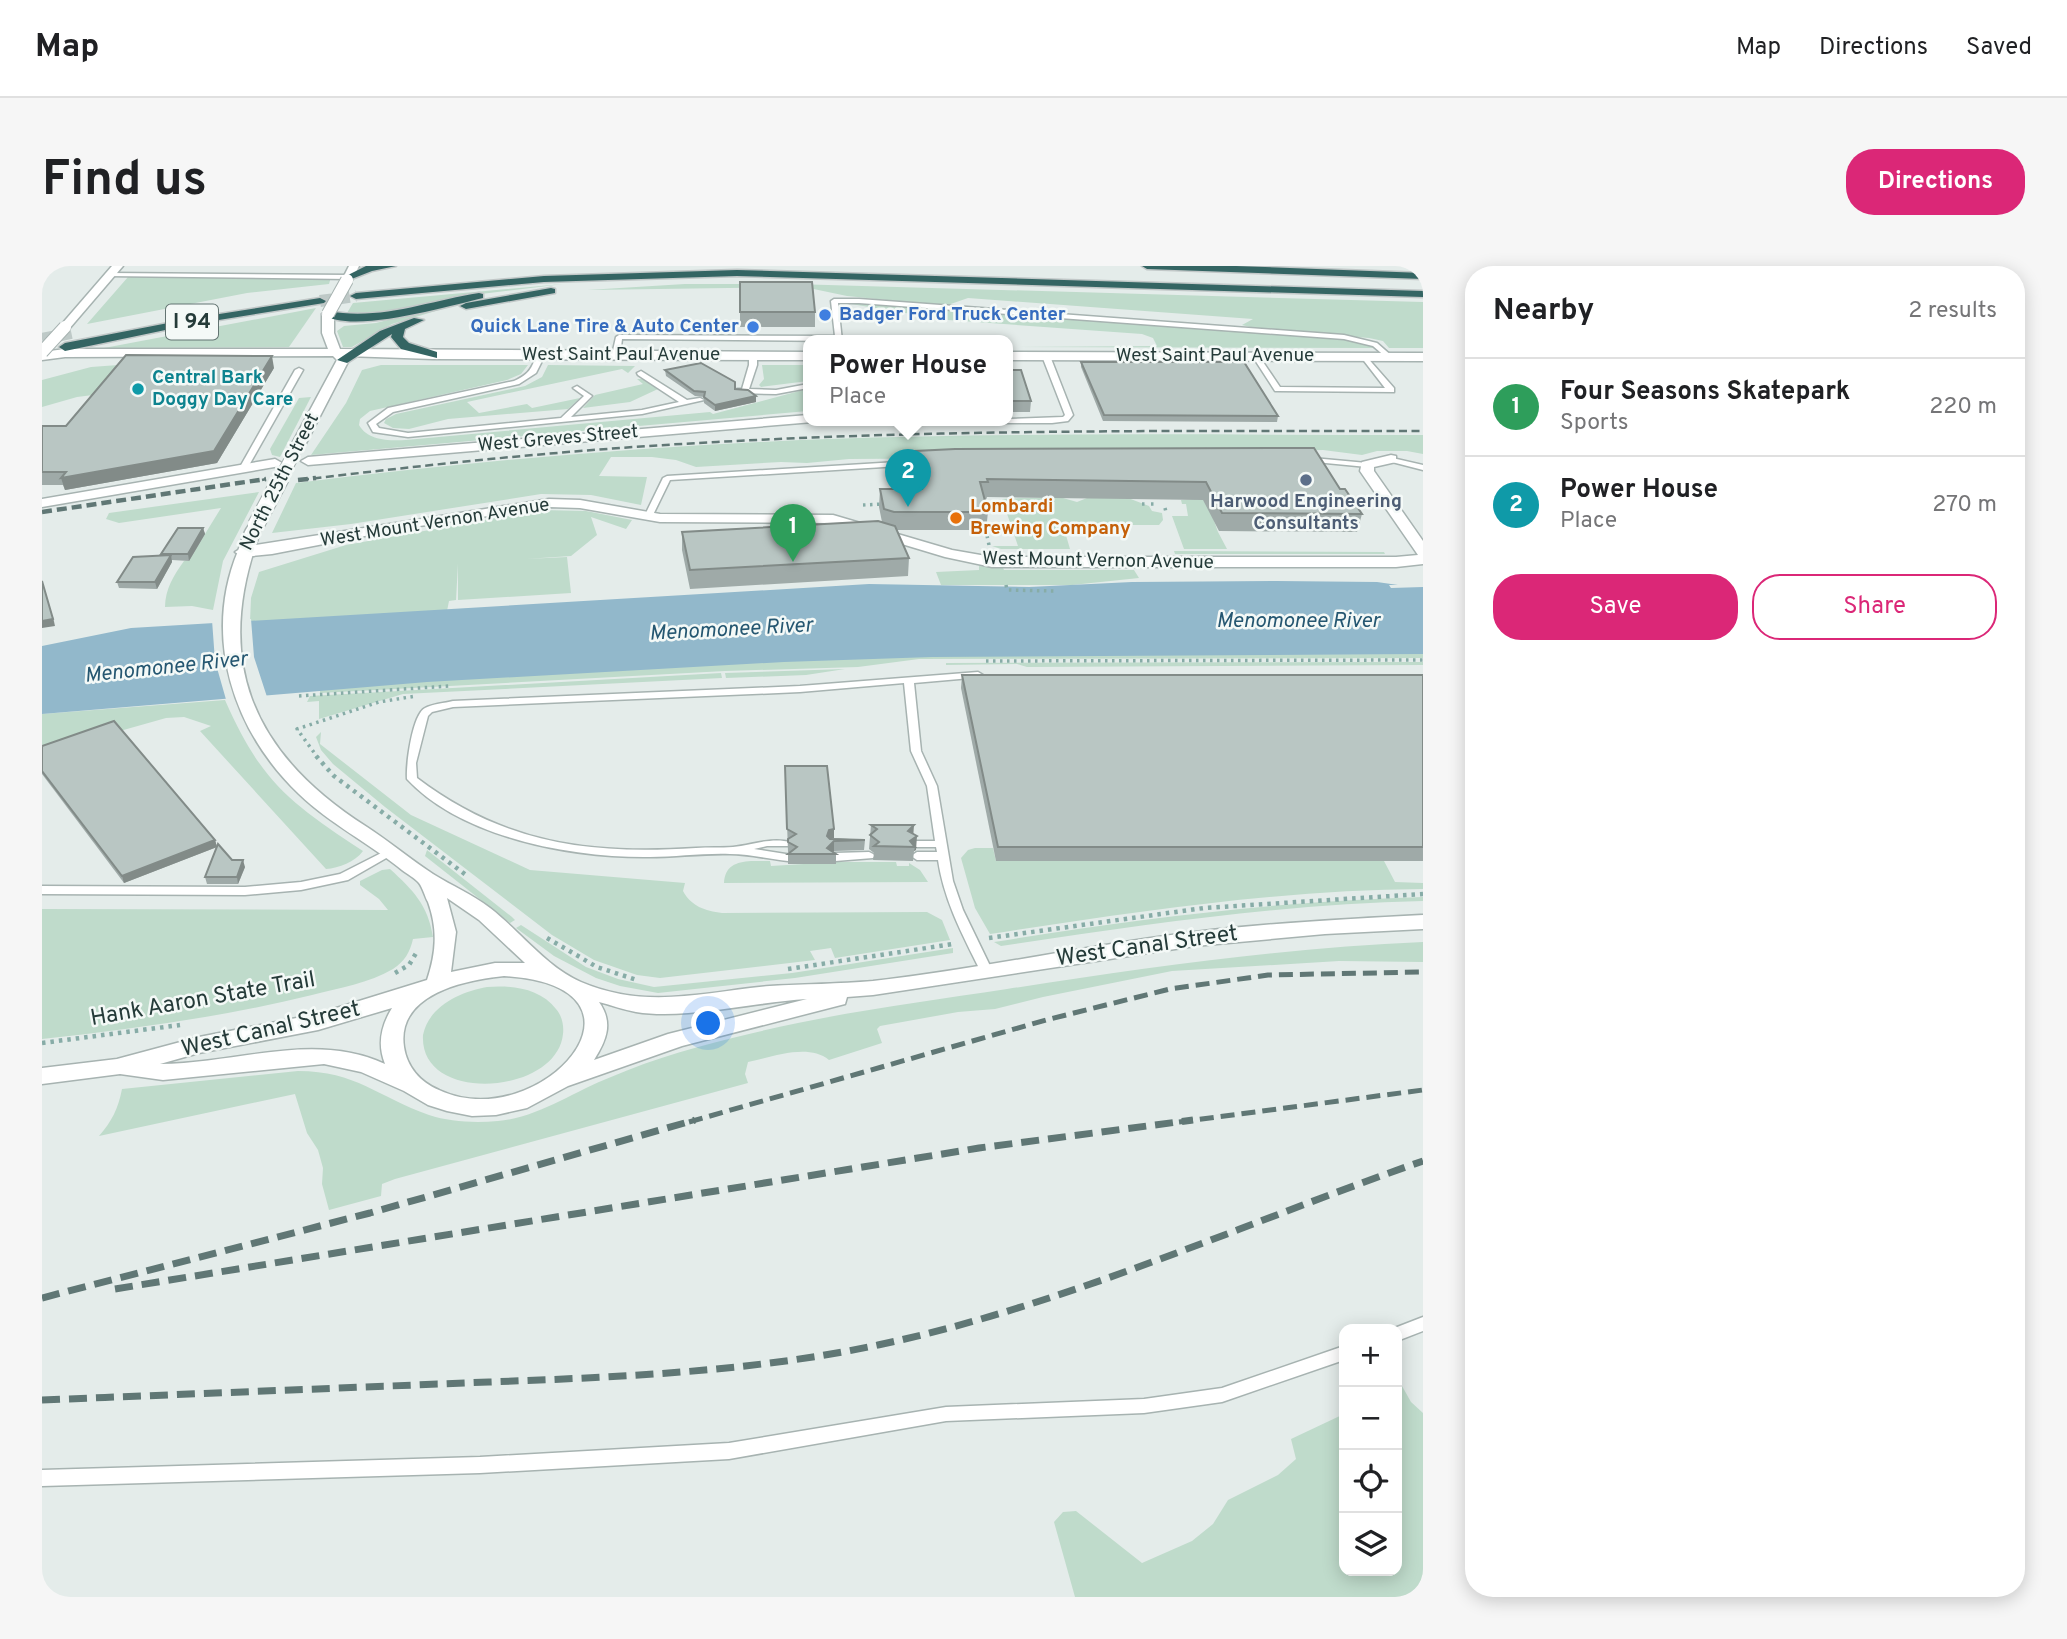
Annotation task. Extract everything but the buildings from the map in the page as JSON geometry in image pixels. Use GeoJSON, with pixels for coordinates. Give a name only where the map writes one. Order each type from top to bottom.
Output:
{"type":"FeatureCollection","features":[{"type":"Feature","properties":{"kind":"highway"},"geometry":{"type":"LineString","coordinates":[[350,274],[391,266]]}},
{"type":"Feature","properties":{"kind":"highway"},"geometry":{"type":"LineString","coordinates":[[469,273],[571,266]]}},
{"type":"Feature","properties":{"kind":"highway"},"geometry":{"type":"LineString","coordinates":[[912,266],[939,267]]}},
{"type":"Feature","properties":{"kind":"highway"},"geometry":{"type":"LineString","coordinates":[[1142,269],[1423,278]]}},
{"type":"Feature","properties":{"kind":"highway"},"geometry":{"type":"LineString","coordinates":[[356,296],[512,281],[686,274],[767,274],[1423,294]]}},
{"type":"Feature","properties":{"kind":"highway"},"geometry":{"type":"LineString","coordinates":[[363,284],[428,277]]}},
{"type":"Feature","properties":{"kind":"highway"},"geometry":{"type":"LineString","coordinates":[[328,314],[352,319],[370,319],[474,297],[598,286],[752,281],[1226,289]]}},
{"type":"Feature","properties":{"kind":"highway"},"geometry":{"type":"LineString","coordinates":[[356,352],[377,337],[400,326],[489,301],[598,286]]}},
{"type":"Feature","properties":{"kind":"highway","name":"I 94"},"geometry":{"type":"LineString","coordinates":[[71,329],[328,288]]}},
{"type":"Feature","properties":{"kind":"highway","name":"I 94"},"geometry":{"type":"LineString","coordinates":[[65,347],[194,321],[320,301]]}},
{"type":"Feature","properties":{"kind":"highway"},"geometry":{"type":"LineString","coordinates":[[400,326],[397,337],[401,342],[433,355]]}},
{"type":"Feature","properties":{"kind":"street"},"geometry":{"type":"LineString","coordinates":[[45,356],[71,329],[114,271]]}},
{"type":"Feature","properties":{"kind":"street"},"geometry":{"type":"LineString","coordinates":[[301,352],[328,314],[350,274]]}},
{"type":"Feature","properties":{"kind":"street"},"geometry":{"type":"LineString","coordinates":[[328,314],[327,331],[339,356]]}},
{"type":"Feature","properties":{"kind":"street","name":"West Saint Paul Avenue"},"geometry":{"type":"LineString","coordinates":[[45,356],[84,353],[301,352],[339,356],[356,352],[433,355]]}},
{"type":"Feature","properties":{"kind":"street","name":"West Saint Paul Avenue"},"geometry":{"type":"LineString","coordinates":[[45,356],[803,356]]}},
{"type":"Feature","properties":{"kind":"street","name":"North 25th Street"},"geometry":{"type":"LineString","coordinates":[[339,356],[295,451],[243,552],[231,600],[233,662],[253,720],[274,756],[303,789],[323,807],[391,851],[429,881],[466,900],[548,974]]}},
{"type":"Feature","properties":{"kind":"street","name":"West Saint Paul Avenue"},"geometry":{"type":"LineString","coordinates":[[1013,356],[1423,357]]}},
{"type":"Feature","properties":{"kind":"street","name":"West Greves Street"},"geometry":{"type":"LineString","coordinates":[[308,461],[803,419]]}},
{"type":"Feature","properties":{"kind":"street"},"geometry":{"type":"LineString","coordinates":[[1391,459],[1367,465],[1370,475],[1422,558]]}},
{"type":"Feature","properties":{"kind":"street"},"geometry":{"type":"LineString","coordinates":[[42,503],[275,463]]}},
{"type":"Feature","properties":{"kind":"street","name":"West Mount Vernon Avenue"},"geometry":{"type":"LineString","coordinates":[[243,552],[272,550],[419,522],[549,503],[580,504],[648,517],[834,519],[950,554],[992,562],[1422,558]]}},
{"type":"Feature","properties":{"kind":"street","name":"North 25th Street"},"geometry":{"type":"LineString","coordinates":[[429,881],[445,919],[447,939],[430,988]]}},
{"type":"Feature","properties":{"kind":"street","name":"West Canal Street"},"geometry":{"type":"LineString","coordinates":[[571,986],[622,1002],[657,1007],[767,994],[873,988],[1195,939],[1325,927],[1423,922]]}},
{"type":"Feature","properties":{"kind":"street"},"geometry":{"type":"LineString","coordinates":[[505,969],[548,974],[571,986],[590,1002],[596,1018],[596,1034],[582,1062],[564,1080],[535,1096],[517,1103],[477,1107],[438,1100],[412,1085],[395,1065],[390,1052],[394,1025],[402,1013],[430,988],[505,969]]}},
{"type":"Feature","properties":{"kind":"street","name":"West Canal Street"},"geometry":{"type":"LineString","coordinates":[[42,1076],[117,1068],[199,1045],[318,1022],[430,988]]}},
{"type":"Feature","properties":{"kind":"street","name":"West Canal Street"},"geometry":{"type":"LineString","coordinates":[[564,1080],[676,1040],[776,1016],[873,988]]}},
{"type":"Feature","properties":{"kind":"street","name":"West Canal Street"},"geometry":{"type":"LineString","coordinates":[[117,1068],[163,1072],[324,1056],[367,1065],[412,1085]]}},
{"type":"Feature","properties":{"kind":"lane"},"geometry":{"type":"LineString","coordinates":[[114,271],[350,274]]}},
{"type":"Feature","properties":{"kind":"lane"},"geometry":{"type":"LineString","coordinates":[[838,335],[834,301],[859,301],[1344,337],[1375,344],[1390,357]]}},
{"type":"Feature","properties":{"kind":"lane"},"geometry":{"type":"LineString","coordinates":[[616,355],[619,337],[803,339]]}},
{"type":"Feature","properties":{"kind":"lane"},"geometry":{"type":"LineString","coordinates":[[541,355],[537,370],[526,379],[510,385],[391,410],[372,423],[376,430],[408,435],[642,412],[700,400]]}},
{"type":"Feature","properties":{"kind":"lane"},"geometry":{"type":"LineString","coordinates":[[753,356],[754,365],[743,391],[776,392],[803,387]]}},
{"type":"Feature","properties":{"kind":"lane"},"geometry":{"type":"LineString","coordinates":[[1013,421],[1052,421],[1065,419],[1069,415],[1046,356]]}},
{"type":"Feature","properties":{"kind":"lane"},"geometry":{"type":"LineString","coordinates":[[1257,357],[1278,389],[1391,390],[1365,357]]}},
{"type":"Feature","properties":{"kind":"lane"},"geometry":{"type":"LineString","coordinates":[[244,467],[299,370]]}},
{"type":"Feature","properties":{"kind":"lane"},"geometry":{"type":"LineString","coordinates":[[640,373],[686,403]]}},
{"type":"Feature","properties":{"kind":"lane"},"geometry":{"type":"LineString","coordinates":[[563,420],[588,396],[577,388]]}},
{"type":"Feature","properties":{"kind":"lane"},"geometry":{"type":"LineString","coordinates":[[1297,459],[1337,460],[1367,465]]}},
{"type":"Feature","properties":{"kind":"lane"},"geometry":{"type":"LineString","coordinates":[[1391,459],[1423,468]]}},
{"type":"Feature","properties":{"kind":"lane"},"geometry":{"type":"LineString","coordinates":[[648,517],[667,478],[941,462]]}},
{"type":"Feature","properties":{"kind":"lane"},"geometry":{"type":"LineString","coordinates":[[787,844],[649,854],[594,852],[569,849],[502,832],[450,806],[412,779],[411,763],[423,715],[428,710],[453,704],[800,689],[953,675],[990,676]]}},
{"type":"Feature","properties":{"kind":"lane"},"geometry":{"type":"LineString","coordinates":[[909,680],[916,751],[932,786],[947,881],[957,910],[986,970]]}},
{"type":"Feature","properties":{"kind":"lane"},"geometry":{"type":"LineString","coordinates":[[846,844],[869,850]]}},
{"type":"Feature","properties":{"kind":"lane"},"geometry":{"type":"LineString","coordinates":[[731,850],[788,857]]}},
{"type":"Feature","properties":{"kind":"lane"},"geometry":{"type":"LineString","coordinates":[[835,857],[869,850]]}},
{"type":"Feature","properties":{"kind":"lane"},"geometry":{"type":"LineString","coordinates":[[916,850],[942,850]]}},
{"type":"Feature","properties":{"kind":"lane"},"geometry":{"type":"LineString","coordinates":[[42,890],[245,891],[301,886],[344,877],[391,851]]}},
{"type":"Feature","properties":{"kind":"lane"},"geometry":{"type":"LineString","coordinates":[[1402,1332],[1423,1324]]}},
{"type":"Feature","properties":{"kind":"lane"},"geometry":{"type":"LineString","coordinates":[[42,1478],[480,1465],[729,1451],[946,1413],[1144,1406],[1222,1395],[1339,1355]]}},
{"type":"Feature","properties":{"kind":"path"},"geometry":{"type":"LineString","coordinates":[[863,505],[895,503]]}},
{"type":"Feature","properties":{"kind":"path"},"geometry":{"type":"LineString","coordinates":[[968,504],[996,504]]}},
{"type":"Feature","properties":{"kind":"path"},"geometry":{"type":"LineString","coordinates":[[989,546],[986,531],[1006,531],[1004,526]]}},
{"type":"Feature","properties":{"kind":"path"},"geometry":{"type":"LineString","coordinates":[[1006,586],[1007,590],[1054,591]]}},
{"type":"Feature","properties":{"kind":"path"},"geometry":{"type":"LineString","coordinates":[[392,975],[409,965],[420,942]]}},
{"type":"Feature","properties":{"kind":"path","name":"Hank Aaron State Trail"},"geometry":{"type":"LineString","coordinates":[[42,1043],[185,1024]]}},
{"type":"Feature","properties":{"kind":"green space"},"geometry":{"type":"Polygon","coordinates":[[[128,277],[331,277],[329,284],[247,293],[87,324],[128,277]]]}},
{"type":"Feature","properties":{"kind":"green space"},"geometry":{"type":"Polygon","coordinates":[[[563,284],[464,296],[370,316],[347,313],[353,303],[563,284]]]}},
{"type":"Feature","properties":{"kind":"green space"},"geometry":{"type":"Polygon","coordinates":[[[685,284],[793,284],[1423,302],[1423,348],[1389,348],[1383,341],[1369,338],[1258,329],[1242,325],[1253,319],[968,298],[945,306],[847,296],[804,287],[587,290],[685,284]]]}},
{"type":"Feature","properties":{"kind":"green space"},"geometry":{"type":"Polygon","coordinates":[[[453,303],[456,305],[392,324],[352,347],[343,347],[337,331],[344,326],[376,323],[453,303]]]}},
{"type":"Feature","properties":{"kind":"green space"},"geometry":{"type":"Polygon","coordinates":[[[851,304],[1326,338],[1355,341],[1375,348],[1013,347],[1157,346],[1153,338],[1142,334],[948,320],[851,304]]]}},
{"type":"Feature","properties":{"kind":"green space"},"geometry":{"type":"Polygon","coordinates":[[[316,308],[289,347],[104,348],[316,308]]]}},
{"type":"Feature","properties":{"kind":"green space"},"geometry":{"type":"Polygon","coordinates":[[[132,364],[93,395],[42,407],[42,380],[91,367],[132,364]]]}},
{"type":"Feature","properties":{"kind":"green space"},"geometry":{"type":"Polygon","coordinates":[[[381,365],[528,365],[521,374],[507,380],[370,411],[360,419],[359,425],[363,430],[386,440],[710,412],[713,414],[803,390],[803,411],[311,455],[346,403],[362,370],[381,365]]]}},
{"type":"Feature","properties":{"kind":"green space"},"geometry":{"type":"Polygon","coordinates":[[[548,365],[635,366],[628,373],[622,369],[467,402],[479,413],[527,404],[532,408],[580,398],[568,409],[448,419],[409,429],[393,428],[384,423],[396,414],[525,386],[542,377],[548,365]]]}},
{"type":"Feature","properties":{"kind":"green space"},"geometry":{"type":"Polygon","coordinates":[[[762,365],[803,365],[803,382],[761,387],[759,385],[764,379],[762,365]]]}},
{"type":"Feature","properties":{"kind":"green space"},"geometry":{"type":"Polygon","coordinates":[[[637,379],[642,379],[658,389],[630,402],[583,408],[595,395],[643,384],[637,379]]]}},
{"type":"Feature","properties":{"kind":"green space"},"geometry":{"type":"Polygon","coordinates":[[[311,397],[280,457],[272,455],[270,449],[299,398],[311,397]]]}},
{"type":"Feature","properties":{"kind":"green space"},"geometry":{"type":"Polygon","coordinates":[[[976,435],[1423,435],[1423,454],[1377,451],[1362,455],[1323,450],[849,459],[696,467],[676,460],[652,457],[611,457],[599,476],[647,477],[641,505],[591,495],[541,494],[351,524],[272,533],[296,483],[561,455],[761,442],[976,435]]]}},
{"type":"Feature","properties":{"kind":"green space"},"geometry":{"type":"Polygon","coordinates":[[[259,492],[223,561],[213,610],[192,606],[165,607],[165,600],[177,572],[184,561],[189,560],[221,508],[119,523],[106,519],[109,513],[259,492]]]}},
{"type":"Feature","properties":{"kind":"green space"},"geometry":{"type":"Polygon","coordinates":[[[1063,498],[1077,502],[1087,498],[1128,498],[1149,506],[1152,511],[1162,513],[1163,520],[1159,525],[1063,525],[1070,549],[1001,549],[992,546],[1018,546],[1002,499],[1063,498]]]}},
{"type":"Feature","properties":{"kind":"green space"},"geometry":{"type":"Polygon","coordinates":[[[1206,498],[1227,549],[1184,549],[1172,516],[1188,516],[1186,504],[1182,504],[1181,500],[1206,498]]]}},
{"type":"Feature","properties":{"kind":"green space"},"geometry":{"type":"Polygon","coordinates":[[[541,510],[586,511],[632,520],[626,529],[591,517],[597,535],[571,556],[526,559],[567,557],[571,593],[458,600],[458,564],[456,600],[449,601],[447,611],[250,622],[251,598],[259,572],[346,545],[541,510]]]}},
{"type":"Feature","properties":{"kind":"green space"},"geometry":{"type":"Polygon","coordinates":[[[1174,551],[1384,552],[1385,554],[1175,554],[1174,551]]]}},
{"type":"Feature","properties":{"kind":"green space"},"geometry":{"type":"Polygon","coordinates":[[[979,566],[1004,570],[1134,570],[1139,578],[1072,585],[941,585],[936,572],[979,570],[979,566]]]}},
{"type":"Feature","properties":{"kind":"green space"},"geometry":{"type":"Polygon","coordinates":[[[1423,654],[1423,658],[919,659],[858,667],[725,671],[320,693],[320,688],[722,662],[949,655],[1423,654]]]}},
{"type":"Feature","properties":{"kind":"green space"},"geometry":{"type":"Polygon","coordinates":[[[1423,662],[1423,665],[946,665],[946,663],[1423,662]]]}},
{"type":"Feature","properties":{"kind":"green space"},"geometry":{"type":"Polygon","coordinates":[[[845,669],[806,675],[726,678],[725,673],[845,669]]]}},
{"type":"Feature","properties":{"kind":"green space"},"geometry":{"type":"Polygon","coordinates":[[[721,673],[722,678],[403,694],[319,719],[319,701],[307,702],[310,696],[721,673]]]}},
{"type":"Feature","properties":{"kind":"green space"},"geometry":{"type":"Polygon","coordinates":[[[225,700],[238,728],[265,771],[297,804],[363,851],[356,858],[341,866],[326,869],[200,731],[211,726],[184,717],[166,718],[42,753],[42,714],[225,700]]]}},
{"type":"Feature","properties":{"kind":"green space"},"geometry":{"type":"Polygon","coordinates":[[[321,732],[320,744],[411,815],[530,870],[685,883],[683,891],[694,904],[722,913],[927,912],[942,920],[950,940],[835,958],[831,948],[810,951],[815,960],[660,978],[637,975],[594,960],[552,935],[385,807],[333,764],[321,750],[316,737],[321,732]]]}},
{"type":"Feature","properties":{"kind":"green space"},"geometry":{"type":"Polygon","coordinates":[[[993,848],[996,861],[1384,861],[1395,882],[1423,883],[1423,889],[1260,898],[1152,910],[990,934],[975,908],[961,858],[968,850],[993,848]]]}},
{"type":"Feature","properties":{"kind":"green space"},"geometry":{"type":"Polygon","coordinates":[[[427,850],[515,920],[510,923],[425,856],[427,850]]]}},
{"type":"Feature","properties":{"kind":"green space"},"geometry":{"type":"Polygon","coordinates":[[[751,861],[770,861],[771,866],[896,862],[897,866],[909,866],[909,863],[920,870],[928,882],[724,883],[732,866],[751,861]]]}},
{"type":"Feature","properties":{"kind":"green space"},"geometry":{"type":"Polygon","coordinates":[[[390,869],[418,899],[431,926],[433,937],[413,939],[404,959],[384,974],[364,982],[245,1010],[42,1039],[42,909],[388,910],[379,899],[360,885],[360,881],[390,869]]]}},
{"type":"Feature","properties":{"kind":"green space"},"geometry":{"type":"Polygon","coordinates":[[[1423,897],[1423,901],[1317,906],[1211,917],[1001,946],[994,942],[1207,912],[1315,902],[1423,897]]]}},
{"type":"Feature","properties":{"kind":"green space"},"geometry":{"type":"Polygon","coordinates":[[[521,925],[586,967],[618,979],[654,987],[792,973],[953,948],[953,953],[795,978],[658,993],[620,986],[596,978],[554,956],[516,928],[521,925]]]}},
{"type":"Feature","properties":{"kind":"green space"},"geometry":{"type":"Polygon","coordinates":[[[1423,942],[1423,962],[1339,961],[1172,971],[995,1009],[958,1012],[880,1026],[877,1029],[882,1043],[829,1060],[811,1052],[801,1052],[748,1062],[745,1074],[748,1083],[395,1179],[382,1184],[381,1196],[329,1210],[322,1184],[323,1168],[318,1150],[307,1133],[295,1094],[99,1136],[114,1114],[122,1089],[298,1071],[336,1075],[437,1117],[480,1122],[513,1119],[662,1058],[731,1038],[813,1020],[1162,966],[1318,949],[1423,942]]]}},
{"type":"Feature","properties":{"kind":"green space"},"geometry":{"type":"Polygon","coordinates":[[[487,987],[524,989],[542,996],[560,1015],[563,1034],[555,1054],[538,1070],[515,1080],[489,1084],[464,1082],[442,1073],[428,1058],[423,1035],[432,1016],[447,1002],[487,987]]]}},
{"type":"Feature","properties":{"kind":"green space"},"geometry":{"type":"Polygon","coordinates":[[[1402,1386],[1411,1402],[1423,1413],[1423,1597],[1075,1597],[1054,1522],[1063,1512],[1076,1511],[1142,1563],[1192,1541],[1213,1524],[1228,1500],[1278,1475],[1296,1459],[1291,1439],[1339,1416],[1339,1576],[1402,1576],[1402,1386]]]}},
{"type":"Feature","properties":{"kind":"water","name":"Menomonee River"},"geometry":{"type":"Polygon","coordinates":[[[1132,582],[1377,582],[1398,585],[1389,585],[1391,588],[1423,587],[1423,654],[932,657],[784,662],[427,682],[42,714],[42,646],[131,628],[869,584],[1029,587],[1132,582]]]}},
{"type":"Feature","properties":{"kind":"pier"},"geometry":{"type":"Polygon","coordinates":[[[251,619],[254,657],[268,700],[227,703],[215,661],[212,620],[251,619]]]}},
{"type":"Feature","properties":{"kind":"tunnel"},"geometry":{"type":"LineString","coordinates":[[320,301],[356,296]]}},
{"type":"Feature","properties":{"kind":"tunnel"},"geometry":{"type":"LineString","coordinates":[[42,339],[76,332]]}},
{"type":"Feature","properties":{"kind":"railway"},"geometry":{"type":"LineString","coordinates":[[301,480],[561,453],[805,438],[1070,432],[1423,431]]}},
{"type":"Feature","properties":{"kind":"railway"},"geometry":{"type":"LineString","coordinates":[[298,480],[316,478]]}},
{"type":"Feature","properties":{"kind":"railway"},"geometry":{"type":"LineString","coordinates":[[42,512],[266,479],[262,480]]}},
{"type":"Feature","properties":{"kind":"railway"},"geometry":{"type":"LineString","coordinates":[[689,1122],[1046,1020],[1170,989],[1268,975],[1423,972]]}},
{"type":"Feature","properties":{"kind":"railway"},"geometry":{"type":"LineString","coordinates":[[1179,1122],[1423,1090]]}},
{"type":"Feature","properties":{"kind":"railway"},"geometry":{"type":"LineString","coordinates":[[42,1298],[370,1213],[695,1120]]}},
{"type":"Feature","properties":{"kind":"railway"},"geometry":{"type":"LineString","coordinates":[[115,1289],[979,1148],[1193,1120]]}},
{"type":"Feature","properties":{"kind":"railway"},"geometry":{"type":"LineString","coordinates":[[42,1400],[636,1375],[733,1367],[830,1354],[948,1328],[1085,1286],[1423,1161]]}},
{"type":"Feature","properties":{"kind":"place","name":"Badger Ford Truck Center"},"geometry":{"type":"Point","coordinates":[825,315]}},
{"type":"Feature","properties":{"kind":"place","name":"Quick Lane Tire & Auto Center"},"geometry":{"type":"Point","coordinates":[753,327]}},
{"type":"Feature","properties":{"kind":"place","name":"Central Bark Doggy Day Care"},"geometry":{"type":"Point","coordinates":[138,389]}},
{"type":"Feature","properties":{"kind":"place","name":"Harwood Engineering Consultants"},"geometry":{"type":"Point","coordinates":[1306,480]}},
{"type":"Feature","properties":{"kind":"place","name":"Power House"},"geometry":{"type":"Point","coordinates":[908,507]}},
{"type":"Feature","properties":{"kind":"place","name":"Lombardi Brewing Company"},"geometry":{"type":"Point","coordinates":[956,518]}},
{"type":"Feature","properties":{"kind":"place","name":"Four Seasons Skatepark"},"geometry":{"type":"Point","coordinates":[793,562]}}]}
